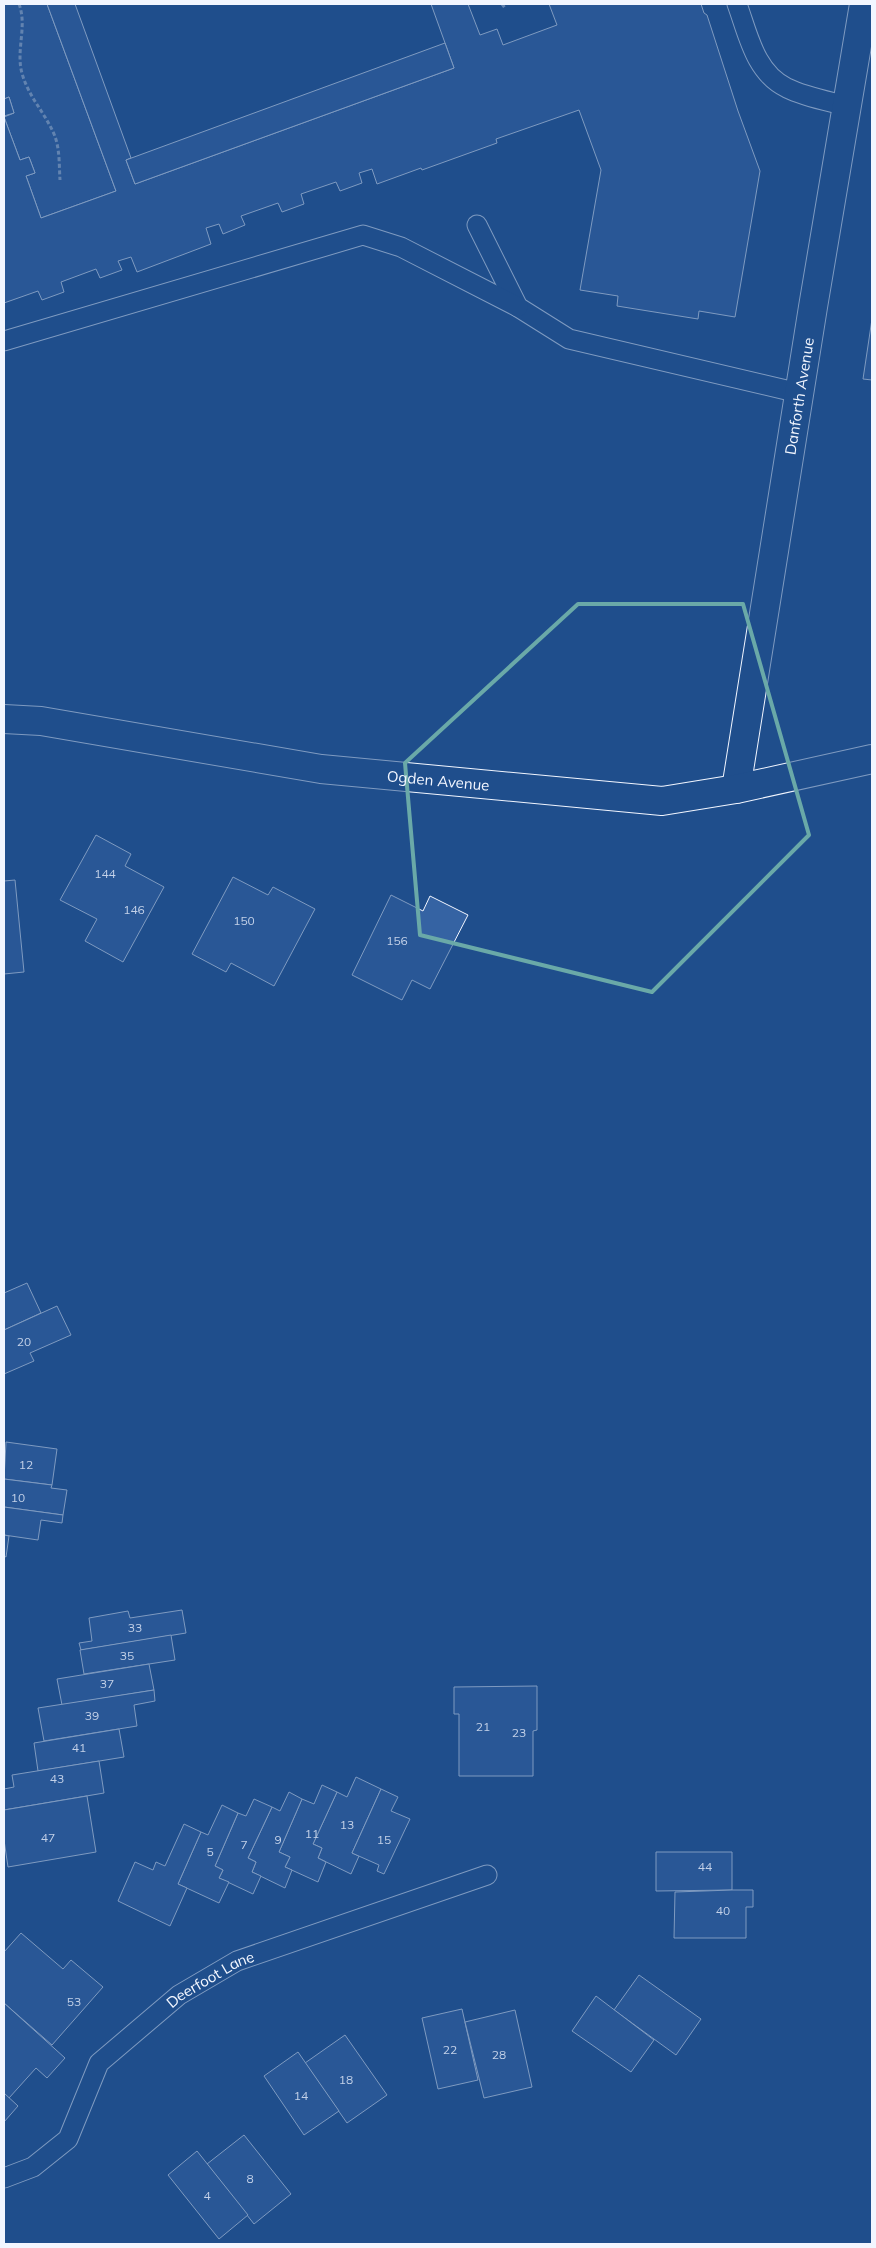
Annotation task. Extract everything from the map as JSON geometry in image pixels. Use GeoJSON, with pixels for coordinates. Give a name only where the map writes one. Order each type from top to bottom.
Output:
{"type":"FeatureCollection","features":[{"type":"Feature","properties":{"kind":"street","name":"Danforth Avenue"},"geometry":{"type":"LineString","coordinates":[[736,789],[799,393],[864,4]]}},
{"type":"Feature","properties":{"kind":"street","name":"Ogden Avenue"},"geometry":{"type":"LineString","coordinates":[[4,720],[41,721],[321,769],[662,801],[736,789],[872,759]]}},
{"type":"Feature","properties":{"kind":"lane"},"geometry":{"type":"LineString","coordinates":[[736,4],[755,54],[766,73],[787,88],[847,106]]}},
{"type":"Feature","properties":{"kind":"lane"},"geometry":{"type":"LineString","coordinates":[[477,225],[518,307]]}},
{"type":"Feature","properties":{"kind":"lane"},"geometry":{"type":"LineString","coordinates":[[4,342],[364,234],[401,247],[518,307],[569,339],[799,393]]}},
{"type":"Feature","properties":{"kind":"lane","name":"Deerfoot Lane"},"geometry":{"type":"LineString","coordinates":[[4,2178],[33,2167],[68,2139],[99,2063],[179,1995],[237,1961],[487,1875]]}},
{"type":"Feature","properties":{"kind":"path"},"geometry":{"type":"LineString","coordinates":[[20,4],[23,27],[20,46],[21,68],[27,87],[54,133],[58,148],[60,180]]}},
{"type":"Feature","properties":{"kind":"path"},"geometry":{"type":"LineString","coordinates":[[502,4],[505,8]]}},
{"type":"Feature","properties":{"kind":"highlighted area"},"geometry":{"type":"Polygon","coordinates":[[[578,604],[743,604],[809,835],[652,992],[420,935],[405,763],[578,604]]]}},
{"type":"Feature","properties":{"kind":"building"},"geometry":{"type":"Polygon","coordinates":[[[4,4],[47,4],[116,191],[41,218],[26,176],[35,173],[29,157],[20,160],[4,117],[14,113],[9,97],[4,99],[4,4]]]}},
{"type":"Feature","properties":{"kind":"building"},"geometry":{"type":"Polygon","coordinates":[[[47,4],[75,4],[131,158],[126,160],[135,184],[454,68],[431,4],[468,4],[480,35],[497,29],[503,45],[557,25],[549,4],[701,4],[704,13],[707,15],[738,111],[760,171],[735,317],[699,311],[698,319],[617,306],[618,296],[580,290],[601,170],[579,110],[496,139],[497,143],[377,184],[372,169],[359,173],[362,183],[340,191],[336,182],[301,194],[304,204],[282,212],[278,203],[241,216],[245,225],[223,234],[219,224],[206,228],[211,244],[137,272],[131,257],[118,261],[122,270],[100,278],[96,269],[61,282],[64,292],[42,300],[38,291],[4,303],[4,117],[20,160],[29,157],[35,173],[26,176],[41,218],[116,191],[47,4]]]}},
{"type":"Feature","properties":{"kind":"building"},"geometry":{"type":"Polygon","coordinates":[[[445,43],[454,68],[135,184],[126,160],[445,43]]]}},
{"type":"Feature","properties":{"kind":"building"},"geometry":{"type":"Polygon","coordinates":[[[9,97],[14,113],[4,116],[4,99],[9,97]]]}},
{"type":"Feature","properties":{"kind":"building"},"geometry":{"type":"Polygon","coordinates":[[[872,319],[872,380],[863,379],[872,319]]]}},
{"type":"Feature","properties":{"kind":"building"},"geometry":{"type":"Polygon","coordinates":[[[96,835],[131,854],[125,866],[164,887],[123,962],[85,941],[97,919],[60,900],[96,835]]]}},
{"type":"Feature","properties":{"kind":"building"},"geometry":{"type":"Polygon","coordinates":[[[233,877],[268,895],[273,887],[315,909],[274,986],[231,963],[226,972],[192,954],[233,877]]]}},
{"type":"Feature","properties":{"kind":"building"},"geometry":{"type":"Polygon","coordinates":[[[15,880],[24,972],[4,974],[4,881],[15,880]]]}},
{"type":"Feature","properties":{"kind":"building"},"geometry":{"type":"Polygon","coordinates":[[[391,895],[423,911],[430,896],[468,915],[430,989],[412,980],[402,1000],[352,975],[391,895]]]}},
{"type":"Feature","properties":{"kind":"building"},"geometry":{"type":"Polygon","coordinates":[[[27,1283],[41,1313],[4,1330],[4,1293],[27,1283]]]}},
{"type":"Feature","properties":{"kind":"building"},"geometry":{"type":"Polygon","coordinates":[[[57,1306],[71,1335],[30,1353],[34,1361],[4,1374],[4,1330],[57,1306]]]}},
{"type":"Feature","properties":{"kind":"building"},"geometry":{"type":"Polygon","coordinates":[[[6,1442],[57,1449],[52,1485],[4,1479],[6,1442]]]}},
{"type":"Feature","properties":{"kind":"building"},"geometry":{"type":"Polygon","coordinates":[[[4,1479],[52,1485],[51,1488],[67,1490],[63,1515],[4,1507],[4,1479]]]}},
{"type":"Feature","properties":{"kind":"building"},"geometry":{"type":"Polygon","coordinates":[[[4,1507],[63,1515],[62,1523],[41,1520],[38,1540],[4,1535],[4,1507]]]}},
{"type":"Feature","properties":{"kind":"building"},"geometry":{"type":"Polygon","coordinates":[[[4,1535],[9,1536],[6,1557],[4,1556],[4,1535]]]}},
{"type":"Feature","properties":{"kind":"building"},"geometry":{"type":"Polygon","coordinates":[[[182,1610],[186,1633],[81,1650],[79,1643],[92,1641],[89,1618],[128,1611],[130,1618],[182,1610]]]}},
{"type":"Feature","properties":{"kind":"building"},"geometry":{"type":"Polygon","coordinates":[[[171,1635],[175,1660],[84,1674],[80,1650],[171,1635]]]}},
{"type":"Feature","properties":{"kind":"building"},"geometry":{"type":"Polygon","coordinates":[[[149,1664],[154,1690],[62,1705],[57,1679],[149,1664]]]}},
{"type":"Feature","properties":{"kind":"building"},"geometry":{"type":"Polygon","coordinates":[[[537,1686],[537,1730],[533,1731],[533,1776],[459,1776],[459,1714],[454,1714],[454,1687],[537,1686]]]}},
{"type":"Feature","properties":{"kind":"building"},"geometry":{"type":"Polygon","coordinates":[[[154,1690],[155,1701],[134,1705],[137,1726],[44,1741],[38,1708],[154,1690]]]}},
{"type":"Feature","properties":{"kind":"building"},"geometry":{"type":"Polygon","coordinates":[[[119,1729],[124,1757],[38,1771],[34,1743],[119,1729]]]}},
{"type":"Feature","properties":{"kind":"building"},"geometry":{"type":"Polygon","coordinates":[[[99,1761],[104,1793],[4,1810],[4,1789],[14,1787],[12,1775],[99,1761]]]}},
{"type":"Feature","properties":{"kind":"building"},"geometry":{"type":"Polygon","coordinates":[[[356,1777],[381,1789],[352,1853],[359,1856],[351,1874],[318,1858],[322,1848],[313,1844],[337,1792],[347,1797],[356,1777]]]}},
{"type":"Feature","properties":{"kind":"building"},"geometry":{"type":"Polygon","coordinates":[[[322,1785],[337,1792],[313,1844],[322,1848],[318,1858],[326,1862],[318,1882],[285,1867],[290,1857],[279,1852],[302,1799],[314,1804],[322,1785]]]}},
{"type":"Feature","properties":{"kind":"building"},"geometry":{"type":"Polygon","coordinates":[[[381,1789],[398,1797],[391,1811],[410,1819],[384,1874],[377,1871],[379,1865],[352,1853],[381,1789]]]}},
{"type":"Feature","properties":{"kind":"building"},"geometry":{"type":"Polygon","coordinates":[[[289,1792],[302,1799],[279,1852],[290,1857],[285,1867],[292,1870],[285,1888],[252,1872],[256,1862],[248,1858],[272,1807],[280,1811],[289,1792]]]}},
{"type":"Feature","properties":{"kind":"building"},"geometry":{"type":"Polygon","coordinates":[[[87,1796],[96,1852],[8,1867],[4,1840],[4,1810],[87,1796]]]}},
{"type":"Feature","properties":{"kind":"building"},"geometry":{"type":"Polygon","coordinates":[[[254,1799],[272,1807],[248,1858],[256,1862],[252,1872],[261,1876],[253,1894],[219,1878],[223,1870],[215,1866],[238,1813],[246,1816],[254,1799]]]}},
{"type":"Feature","properties":{"kind":"building"},"geometry":{"type":"Polygon","coordinates":[[[222,1805],[238,1813],[215,1866],[223,1870],[219,1878],[229,1882],[219,1903],[178,1884],[201,1832],[208,1835],[222,1805]]]}},
{"type":"Feature","properties":{"kind":"building"},"geometry":{"type":"Polygon","coordinates":[[[184,1824],[201,1832],[178,1884],[187,1888],[170,1926],[118,1901],[135,1862],[153,1870],[156,1862],[165,1866],[184,1824]]]}},
{"type":"Feature","properties":{"kind":"building"},"geometry":{"type":"Polygon","coordinates":[[[656,1852],[732,1852],[732,1890],[656,1891],[656,1852]]]}},
{"type":"Feature","properties":{"kind":"building"},"geometry":{"type":"Polygon","coordinates":[[[753,1890],[753,1907],[746,1907],[746,1938],[674,1938],[675,1892],[753,1890]]]}},
{"type":"Feature","properties":{"kind":"building"},"geometry":{"type":"Polygon","coordinates":[[[21,1933],[63,1969],[71,1960],[103,1987],[52,2045],[4,2003],[4,1952],[21,1933]]]}},
{"type":"Feature","properties":{"kind":"building"},"geometry":{"type":"Polygon","coordinates":[[[639,1975],[701,2019],[676,2055],[614,2010],[639,1975]]]}},
{"type":"Feature","properties":{"kind":"building"},"geometry":{"type":"Polygon","coordinates":[[[596,1996],[654,2040],[631,2072],[572,2031],[596,1996]]]}},
{"type":"Feature","properties":{"kind":"building"},"geometry":{"type":"Polygon","coordinates":[[[4,2003],[65,2058],[47,2078],[36,2068],[9,2098],[4,2093],[4,2003]]]}},
{"type":"Feature","properties":{"kind":"building"},"geometry":{"type":"Polygon","coordinates":[[[462,2009],[478,2080],[438,2089],[422,2018],[462,2009]]]}},
{"type":"Feature","properties":{"kind":"building"},"geometry":{"type":"Polygon","coordinates":[[[515,2010],[532,2087],[484,2098],[465,2022],[515,2010]]]}},
{"type":"Feature","properties":{"kind":"building"},"geometry":{"type":"Polygon","coordinates":[[[345,2035],[387,2095],[347,2123],[305,2063],[345,2035]]]}},
{"type":"Feature","properties":{"kind":"building"},"geometry":{"type":"Polygon","coordinates":[[[298,2052],[339,2111],[304,2135],[264,2076],[298,2052]]]}},
{"type":"Feature","properties":{"kind":"building"},"geometry":{"type":"Polygon","coordinates":[[[4,2093],[18,2106],[4,2122],[4,2093]]]}},
{"type":"Feature","properties":{"kind":"building"},"geometry":{"type":"Polygon","coordinates":[[[244,2135],[291,2194],[254,2224],[207,2164],[244,2135]]]}},
{"type":"Feature","properties":{"kind":"building"},"geometry":{"type":"Polygon","coordinates":[[[197,2151],[248,2215],[219,2239],[168,2175],[197,2151]]]}}]}
